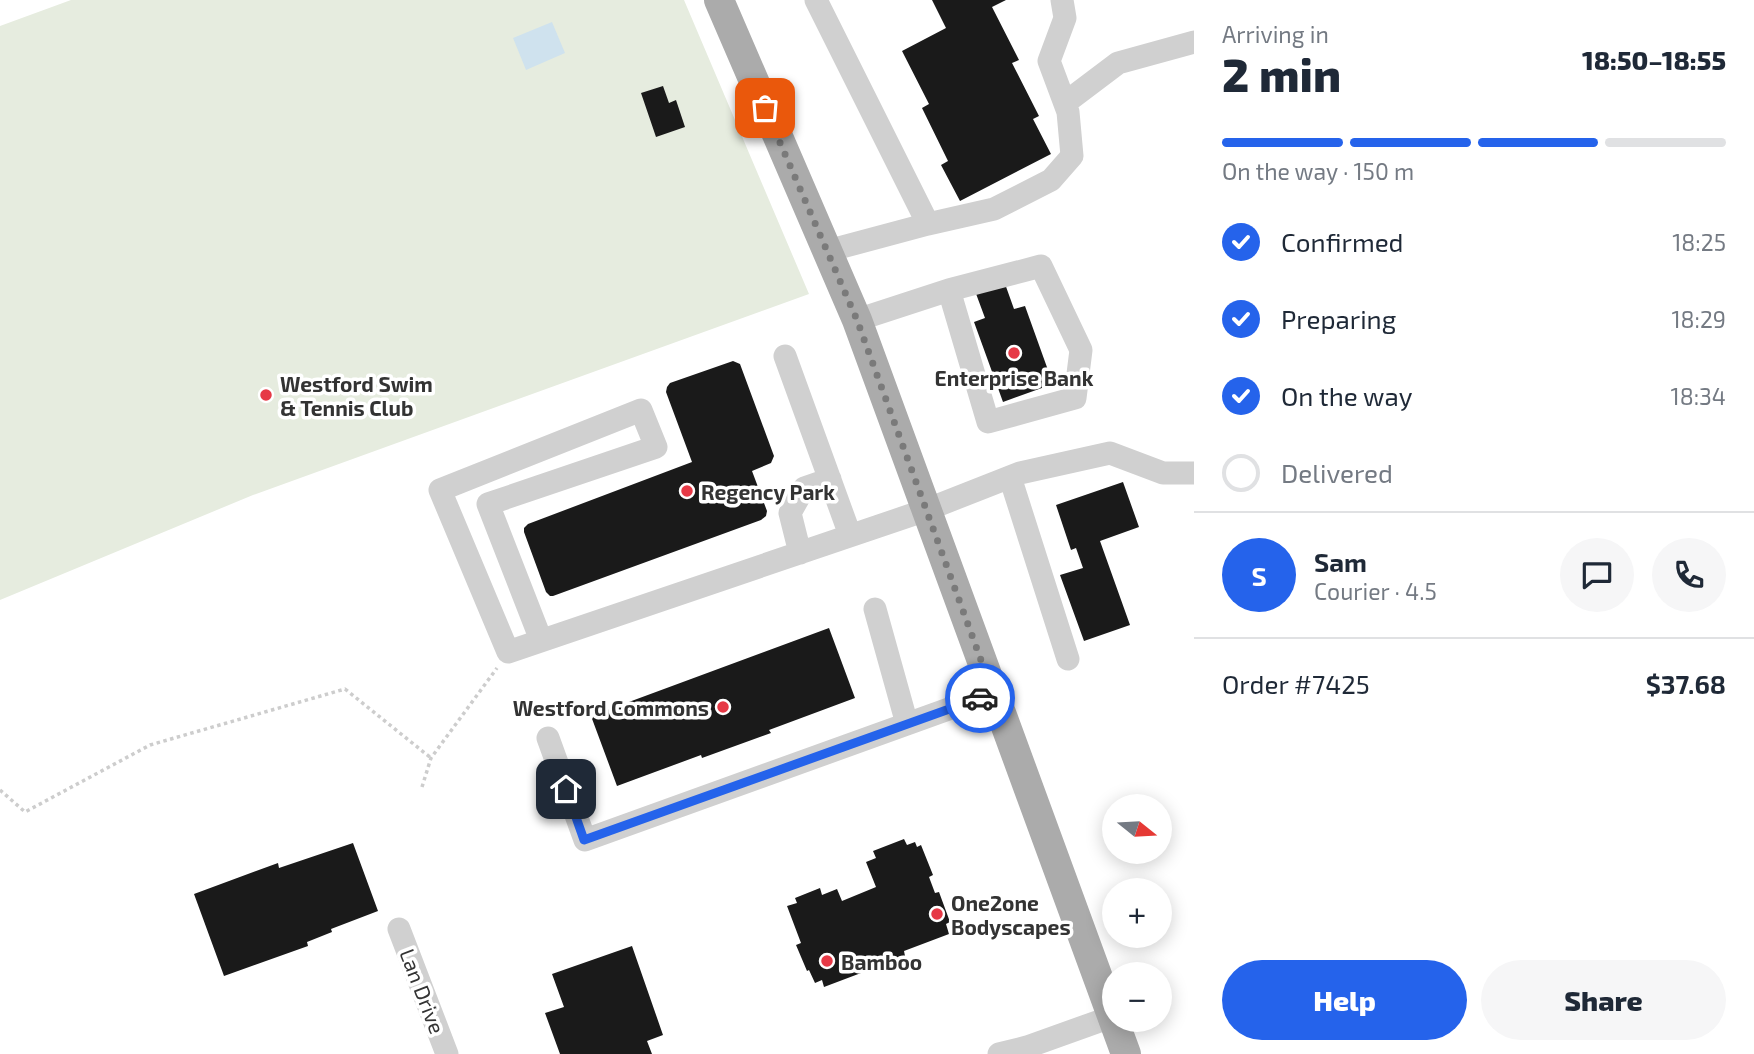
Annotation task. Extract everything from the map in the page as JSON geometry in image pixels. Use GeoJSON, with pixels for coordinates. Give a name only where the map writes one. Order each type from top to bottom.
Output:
{"type":"FeatureCollection","features":[{"type":"Feature","properties":{"kind":"main road"},"geometry":{"type":"LineString","coordinates":[[719,0],[857,320],[1102,992]]}},
{"type":"Feature","properties":{"kind":"main road"},"geometry":{"type":"LineString","coordinates":[[1117,1032],[1126,1054]]}},
{"type":"Feature","properties":{"kind":"street"},"geometry":{"type":"LineString","coordinates":[[816,0],[928,223]]}},
{"type":"Feature","properties":{"kind":"street"},"geometry":{"type":"LineString","coordinates":[[827,251],[928,223],[994,209],[1051,180],[1072,156],[1068,112],[1049,61],[1065,18],[1062,0]]}},
{"type":"Feature","properties":{"kind":"street"},"geometry":{"type":"LineString","coordinates":[[1065,103],[1118,63],[1194,42]]}},
{"type":"Feature","properties":{"kind":"street"},"geometry":{"type":"LineString","coordinates":[[857,320],[949,290],[1041,266],[1081,350],[1075,398],[988,422],[949,290]]}},
{"type":"Feature","properties":{"kind":"street"},"geometry":{"type":"LineString","coordinates":[[785,356],[850,536]]}},
{"type":"Feature","properties":{"kind":"street"},"geometry":{"type":"LineString","coordinates":[[541,640],[488,504],[656,447],[641,410],[440,490],[508,652],[926,510],[1010,477],[1110,453],[1163,472],[1194,473]]}},
{"type":"Feature","properties":{"kind":"street"},"geometry":{"type":"LineString","coordinates":[[1010,477],[1068,659]]}},
{"type":"Feature","properties":{"kind":"street"},"geometry":{"type":"LineString","coordinates":[[800,552],[790,513],[804,488],[830,479]]}},
{"type":"Feature","properties":{"kind":"street"},"geometry":{"type":"LineString","coordinates":[[875,609],[907,724]]}},
{"type":"Feature","properties":{"kind":"street"},"geometry":{"type":"LineString","coordinates":[[548,738],[584,840],[993,693]]}},
{"type":"Feature","properties":{"kind":"street","name":"Lan Drive"},"geometry":{"type":"LineString","coordinates":[[399,929],[447,1054]]}},
{"type":"Feature","properties":{"kind":"street"},"geometry":{"type":"LineString","coordinates":[[999,1054],[1102,1020]]}},
{"type":"Feature","properties":{"kind":"path"},"geometry":{"type":"LineString","coordinates":[[422,787],[431,758],[508,652]]}},
{"type":"Feature","properties":{"kind":"path"},"geometry":{"type":"LineString","coordinates":[[0,790],[24,812],[150,745],[345,689],[431,758]]}},
{"type":"Feature","properties":{"kind":"shaded area","name":"Westford Swim & Tennis Club"},"geometry":{"type":"Polygon","coordinates":[[[71,0],[684,0],[809,294],[253,495],[0,600],[0,26],[71,0]]]}},
{"type":"Feature","properties":{"kind":"water"},"geometry":{"type":"Polygon","coordinates":[[[552,22],[565,53],[526,70],[513,38],[552,22]]]}},
{"type":"Feature","properties":{"kind":"building"},"geometry":{"type":"Polygon","coordinates":[[[932,0],[1006,0],[992,7],[1019,60],[1012,63],[1039,116],[1033,119],[1051,154],[960,201],[941,165],[948,161],[922,108],[929,104],[902,51],[946,28],[932,0]]]}},
{"type":"Feature","properties":{"kind":"building"},"geometry":{"type":"Polygon","coordinates":[[[663,86],[669,103],[676,100],[685,127],[656,137],[641,93],[663,86]]]}},
{"type":"Feature","properties":{"kind":"building","name":"Enterprise Bank"},"geometry":{"type":"Polygon","coordinates":[[[1004,281],[1014,309],[1025,306],[1053,384],[1003,402],[974,322],[985,318],[975,291],[1004,281]]]}},
{"type":"Feature","properties":{"kind":"building","name":"Regency Park"},"geometry":{"type":"Polygon","coordinates":[[[733,361],[740,364],[774,456],[771,463],[752,471],[767,511],[766,516],[550,596],[546,592],[524,528],[528,524],[692,462],[666,392],[667,387],[670,383],[733,361]]]}},
{"type":"Feature","properties":{"kind":"building"},"geometry":{"type":"Polygon","coordinates":[[[1123,482],[1139,527],[1100,541],[1130,625],[1084,641],[1060,575],[1083,568],[1076,548],[1071,550],[1056,505],[1123,482]]]}},
{"type":"Feature","properties":{"kind":"building","name":"Westford Commons"},"geometry":{"type":"Polygon","coordinates":[[[829,628],[855,698],[769,730],[771,733],[617,786],[591,716],[829,628]]]}},
{"type":"Feature","properties":{"kind":"building"},"geometry":{"type":"Polygon","coordinates":[[[904,839],[907,845],[915,842],[917,847],[921,845],[933,875],[929,877],[935,893],[939,892],[950,922],[946,924],[949,934],[904,951],[905,956],[868,970],[866,963],[858,966],[861,973],[824,987],[822,980],[815,983],[796,945],[801,943],[787,906],[797,903],[795,898],[820,888],[822,895],[837,889],[842,901],[876,887],[866,862],[876,858],[873,851],[904,839]]]}},
{"type":"Feature","properties":{"kind":"building"},"geometry":{"type":"Polygon","coordinates":[[[353,843],[378,911],[331,929],[332,932],[307,942],[308,946],[224,976],[194,894],[278,863],[279,868],[353,843]]]}},
{"type":"Feature","properties":{"kind":"building"},"geometry":{"type":"Polygon","coordinates":[[[632,946],[663,1035],[647,1041],[652,1054],[560,1054],[545,1013],[564,1007],[552,974],[632,946]]]}},
{"type":"Feature","properties":{"kind":"way so far"},"geometry":{"type":"LineString","coordinates":[[765,108],[857,320],[993,693],[980,698]]}},
{"type":"Feature","properties":{"kind":"place","name":"Enterprise Bank"},"geometry":{"type":"Point","coordinates":[1014,353]}},
{"type":"Feature","properties":{"kind":"place","name":"Westford Swim & Tennis Club"},"geometry":{"type":"Point","coordinates":[266,395]}},
{"type":"Feature","properties":{"kind":"place","name":"Regency Park"},"geometry":{"type":"Point","coordinates":[687,491]}},
{"type":"Feature","properties":{"kind":"place","name":"Westford Commons"},"geometry":{"type":"Point","coordinates":[723,707]}},
{"type":"Feature","properties":{"kind":"place","name":"One2one Bodyscapes"},"geometry":{"type":"Point","coordinates":[937,914]}},
{"type":"Feature","properties":{"kind":"place","name":"Bamboo"},"geometry":{"type":"Point","coordinates":[827,961]}},
{"type":"Feature","properties":{"kind":"route"},"geometry":{"type":"LineString","coordinates":[[566,789],[584,840],[980,698]]}}]}
